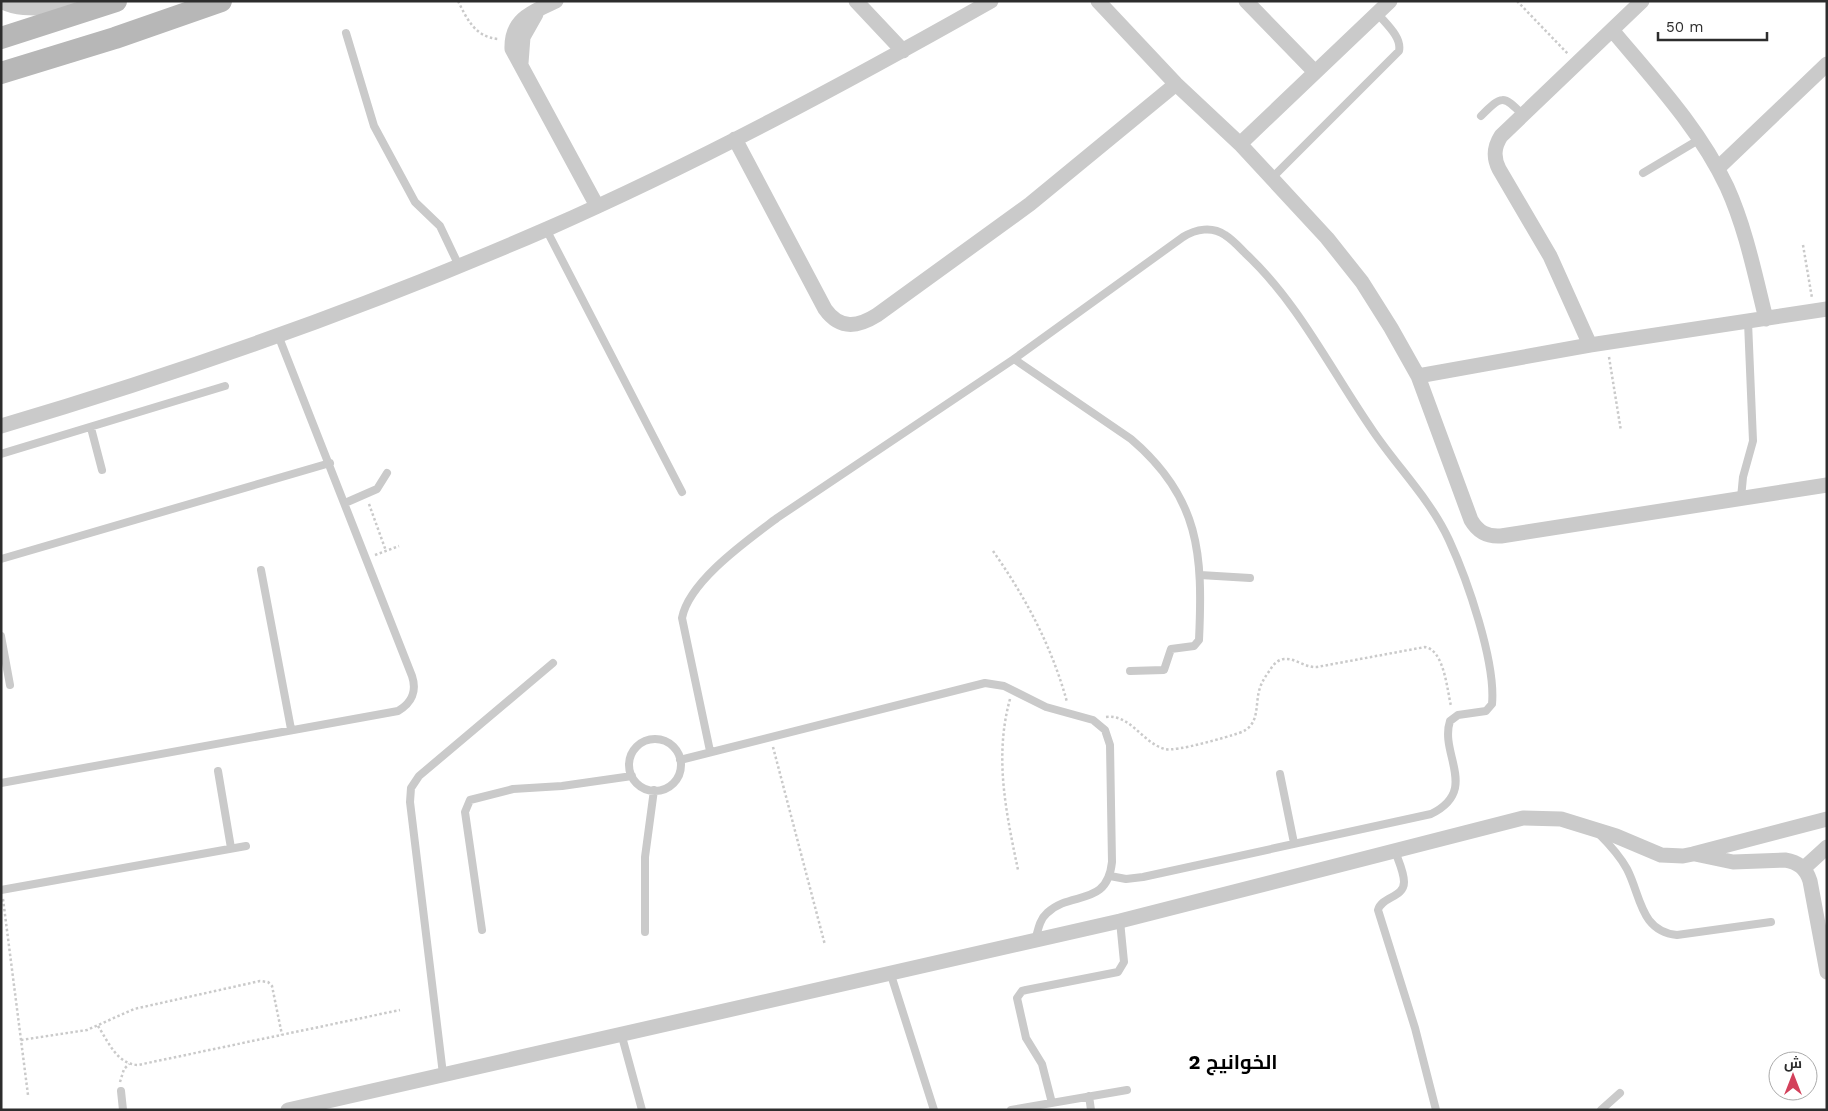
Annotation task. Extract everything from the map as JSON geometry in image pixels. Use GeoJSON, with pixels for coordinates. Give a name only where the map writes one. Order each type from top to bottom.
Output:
{"type":"FeatureCollection","features":[{"type":"Feature","properties":{"kind":"street"},"geometry":{"type":"LineString","coordinates":[[1,1],[27,8],[63,7],[87,11]]}},
{"type":"Feature","properties":{"kind":"street"},"geometry":{"type":"LineString","coordinates":[[1,38],[116,1]]}},
{"type":"Feature","properties":{"kind":"street"},"geometry":{"type":"LineString","coordinates":[[115,38],[128,24],[178,1]]}},
{"type":"Feature","properties":{"kind":"street"},"geometry":{"type":"LineString","coordinates":[[1,73],[115,38],[221,1]]}},
{"type":"Feature","properties":{"kind":"street"},"geometry":{"type":"LineString","coordinates":[[556,1],[526,15],[519,22],[512,39],[515,58],[597,206]]}},
{"type":"Feature","properties":{"kind":"street"},"geometry":{"type":"LineString","coordinates":[[856,1],[902,51]]}},
{"type":"Feature","properties":{"kind":"street"},"geometry":{"type":"LineString","coordinates":[[1,426],[143,382],[278,335],[459,266],[546,229],[735,140],[991,1]]}},
{"type":"Feature","properties":{"kind":"street"},"geometry":{"type":"LineString","coordinates":[[1098,1],[1176,84],[1240,144],[1272,178],[1328,238],[1362,282],[1392,328],[1418,376],[1471,520],[1486,535],[1501,536],[1827,485]]}},
{"type":"Feature","properties":{"kind":"street"},"geometry":{"type":"LineString","coordinates":[[1246,1],[1315,72]]}},
{"type":"Feature","properties":{"kind":"street"},"geometry":{"type":"LineString","coordinates":[[1240,144],[1390,1]]}},
{"type":"Feature","properties":{"kind":"street"},"geometry":{"type":"LineString","coordinates":[[1590,346],[1550,256],[1496,163],[1495,149],[1498,142],[1523,115],[1642,1]]}},
{"type":"Feature","properties":{"kind":"street"},"geometry":{"type":"LineString","coordinates":[[523,72],[521,60],[523,37],[530,22],[541,8]]}},
{"type":"Feature","properties":{"kind":"street"},"geometry":{"type":"LineString","coordinates":[[1612,30],[1700,139],[1718,168],[1744,232],[1766,319]]}},
{"type":"Feature","properties":{"kind":"street"},"geometry":{"type":"LineString","coordinates":[[1718,168],[1827,64]]}},
{"type":"Feature","properties":{"kind":"street"},"geometry":{"type":"LineString","coordinates":[[735,140],[820,296],[825,309],[838,322],[856,325],[877,315],[1030,204],[1176,84]]}},
{"type":"Feature","properties":{"kind":"street"},"geometry":{"type":"LineString","coordinates":[[1418,376],[1607,343],[1821,310]]}},
{"type":"Feature","properties":{"kind":"street"},"geometry":{"type":"LineString","coordinates":[[288,1110],[621,1033],[891,975],[1120,921],[1522,818],[1561,819],[1597,832],[1621,838],[1661,855],[1683,856],[1827,819]]}},
{"type":"Feature","properties":{"kind":"street"},"geometry":{"type":"LineString","coordinates":[[1804,868],[1827,847]]}},
{"type":"Feature","properties":{"kind":"street"},"geometry":{"type":"LineString","coordinates":[[1693,854],[1733,862],[1785,860],[1792,861],[1804,868],[1810,881],[1827,972]]}},
{"type":"Feature","properties":{"kind":"lane"},"geometry":{"type":"LineString","coordinates":[[1272,178],[1399,51],[1400,47],[1397,37],[1377,14]]}},
{"type":"Feature","properties":{"kind":"lane"},"geometry":{"type":"LineString","coordinates":[[346,33],[374,126],[415,202],[440,226],[459,266]]}},
{"type":"Feature","properties":{"kind":"lane"},"geometry":{"type":"LineString","coordinates":[[1481,116],[1496,100],[1503,99],[1509,101],[1523,115]]}},
{"type":"Feature","properties":{"kind":"lane"},"geometry":{"type":"LineString","coordinates":[[1643,173],[1700,139]]}},
{"type":"Feature","properties":{"kind":"lane"},"geometry":{"type":"LineString","coordinates":[[546,229],[682,492]]}},
{"type":"Feature","properties":{"kind":"lane"},"geometry":{"type":"LineString","coordinates":[[710,751],[683,627],[684,610],[692,594],[730,556],[777,518],[1014,358],[1189,233],[1212,230],[1226,236],[1253,260],[1284,297],[1374,432],[1426,500],[1448,539],[1477,616],[1487,660],[1492,700],[1486,711],[1454,717],[1448,726],[1456,785],[1444,806],[1431,814],[1143,877],[1126,879],[1110,876]]}},
{"type":"Feature","properties":{"kind":"lane"},"geometry":{"type":"LineString","coordinates":[[1741,498],[1743,476],[1753,441],[1748,322]]}},
{"type":"Feature","properties":{"kind":"lane"},"geometry":{"type":"LineString","coordinates":[[1,783],[398,711],[404,707],[412,696],[414,689],[412,676],[330,463],[278,335]]}},
{"type":"Feature","properties":{"kind":"lane"},"geometry":{"type":"LineString","coordinates":[[1014,358],[1131,439],[1163,470],[1186,509],[1194,530],[1200,575],[1197,643],[1171,649],[1164,670],[1130,671]]}},
{"type":"Feature","properties":{"kind":"lane"},"geometry":{"type":"LineString","coordinates":[[1,454],[225,386]]}},
{"type":"Feature","properties":{"kind":"lane"},"geometry":{"type":"LineString","coordinates":[[91,428],[102,470]]}},
{"type":"Feature","properties":{"kind":"lane"},"geometry":{"type":"LineString","coordinates":[[1,559],[330,463]]}},
{"type":"Feature","properties":{"kind":"lane"},"geometry":{"type":"LineString","coordinates":[[345,503],[366,495],[381,484],[387,473]]}},
{"type":"Feature","properties":{"kind":"lane"},"geometry":{"type":"LineString","coordinates":[[261,570],[291,730]]}},
{"type":"Feature","properties":{"kind":"lane"},"geometry":{"type":"LineString","coordinates":[[1200,575],[1250,578]]}},
{"type":"Feature","properties":{"kind":"lane"},"geometry":{"type":"LineString","coordinates":[[1,636],[10,685]]}},
{"type":"Feature","properties":{"kind":"lane"},"geometry":{"type":"LineString","coordinates":[[443,1074],[410,802],[411,788],[419,776],[554,663]]}},
{"type":"Feature","properties":{"kind":"lane"},"geometry":{"type":"LineString","coordinates":[[680,760],[976,685],[995,684],[1012,690],[1046,707],[1093,720],[1105,730],[1110,745],[1112,862],[1110,876],[1097,892],[1055,908],[1047,913],[1042,920],[1035,941]]}},
{"type":"Feature","properties":{"kind":"lane"},"geometry":{"type":"LineString","coordinates":[[649,740],[665,742],[672,746],[680,760],[680,774],[676,780],[666,788],[654,790],[642,786],[632,776],[629,762],[634,748],[649,740]]}},
{"type":"Feature","properties":{"kind":"lane"},"geometry":{"type":"LineString","coordinates":[[218,771],[231,848]]}},
{"type":"Feature","properties":{"kind":"lane"},"geometry":{"type":"LineString","coordinates":[[1280,774],[1294,843]]}},
{"type":"Feature","properties":{"kind":"lane"},"geometry":{"type":"LineString","coordinates":[[482,930],[465,812],[470,800],[513,789],[562,786],[632,776]]}},
{"type":"Feature","properties":{"kind":"lane"},"geometry":{"type":"LineString","coordinates":[[644,932],[644,857],[654,790]]}},
{"type":"Feature","properties":{"kind":"lane"},"geometry":{"type":"LineString","coordinates":[[1597,832],[1626,867],[1646,918],[1662,932],[1677,935],[1771,922]]}},
{"type":"Feature","properties":{"kind":"lane"},"geometry":{"type":"LineString","coordinates":[[1,890],[246,846]]}},
{"type":"Feature","properties":{"kind":"lane"},"geometry":{"type":"LineString","coordinates":[[1394,851],[1404,879],[1403,887],[1399,893],[1382,903],[1378,910],[1415,1028],[1436,1110]]}},
{"type":"Feature","properties":{"kind":"lane"},"geometry":{"type":"LineString","coordinates":[[1052,1103],[1042,1064],[1026,1038],[1017,998],[1026,990],[1118,972],[1124,962],[1120,921]]}},
{"type":"Feature","properties":{"kind":"lane"},"geometry":{"type":"LineString","coordinates":[[891,975],[934,1110]]}},
{"type":"Feature","properties":{"kind":"lane"},"geometry":{"type":"LineString","coordinates":[[621,1033],[642,1110]]}},
{"type":"Feature","properties":{"kind":"lane"},"geometry":{"type":"LineString","coordinates":[[1011,1110],[1127,1090]]}},
{"type":"Feature","properties":{"kind":"lane"},"geometry":{"type":"LineString","coordinates":[[121,1091],[123,1110]]}},
{"type":"Feature","properties":{"kind":"lane"},"geometry":{"type":"LineString","coordinates":[[1601,1110],[1620,1093]]}},
{"type":"Feature","properties":{"kind":"lane"},"geometry":{"type":"LineString","coordinates":[[1089,1096],[1091,1110]]}},
{"type":"Feature","properties":{"kind":"path"},"geometry":{"type":"LineString","coordinates":[[458,1],[470,24],[476,31],[493,39],[512,39]]}},
{"type":"Feature","properties":{"kind":"path"},"geometry":{"type":"LineString","coordinates":[[1517,1],[1577,64]]}},
{"type":"Feature","properties":{"kind":"path"},"geometry":{"type":"LineString","coordinates":[[1802,245],[1821,310]]}},
{"type":"Feature","properties":{"kind":"path"},"geometry":{"type":"LineString","coordinates":[[1607,343],[1621,431]]}},
{"type":"Feature","properties":{"kind":"path"},"geometry":{"type":"LineString","coordinates":[[366,495],[386,551]]}},
{"type":"Feature","properties":{"kind":"path"},"geometry":{"type":"LineString","coordinates":[[366,558],[399,546]]}},
{"type":"Feature","properties":{"kind":"path"},"geometry":{"type":"LineString","coordinates":[[993,551],[1040,629],[1063,686],[1071,715]]}},
{"type":"Feature","properties":{"kind":"path"},"geometry":{"type":"LineString","coordinates":[[1093,720],[1108,717],[1120,718],[1160,747],[1176,750],[1247,729],[1255,718],[1259,691],[1264,678],[1274,664],[1282,660],[1290,660],[1306,666],[1317,667],[1425,646],[1434,650],[1439,657],[1454,717]]}},
{"type":"Feature","properties":{"kind":"path"},"geometry":{"type":"LineString","coordinates":[[1012,690],[1004,727],[1001,764],[1006,809],[1018,870]]}},
{"type":"Feature","properties":{"kind":"path"},"geometry":{"type":"LineString","coordinates":[[770,736],[825,945]]}},
{"type":"Feature","properties":{"kind":"path"},"geometry":{"type":"LineString","coordinates":[[1,890],[28,1095]]}},
{"type":"Feature","properties":{"kind":"path"},"geometry":{"type":"LineString","coordinates":[[21,1040],[98,1026],[123,1013],[146,1006],[264,981],[268,982],[273,990],[282,1036]]}},
{"type":"Feature","properties":{"kind":"path"},"geometry":{"type":"LineString","coordinates":[[98,1026],[118,1056],[129,1064],[143,1065],[400,1010]]}},
{"type":"Feature","properties":{"kind":"path"},"geometry":{"type":"LineString","coordinates":[[121,1091],[122,1074],[129,1064]]}},
{"type":"Feature","properties":{"kind":"district","name":"الخوانيج 2"},"geometry":{"type":"Point","coordinates":[1233,1062]}}]}
